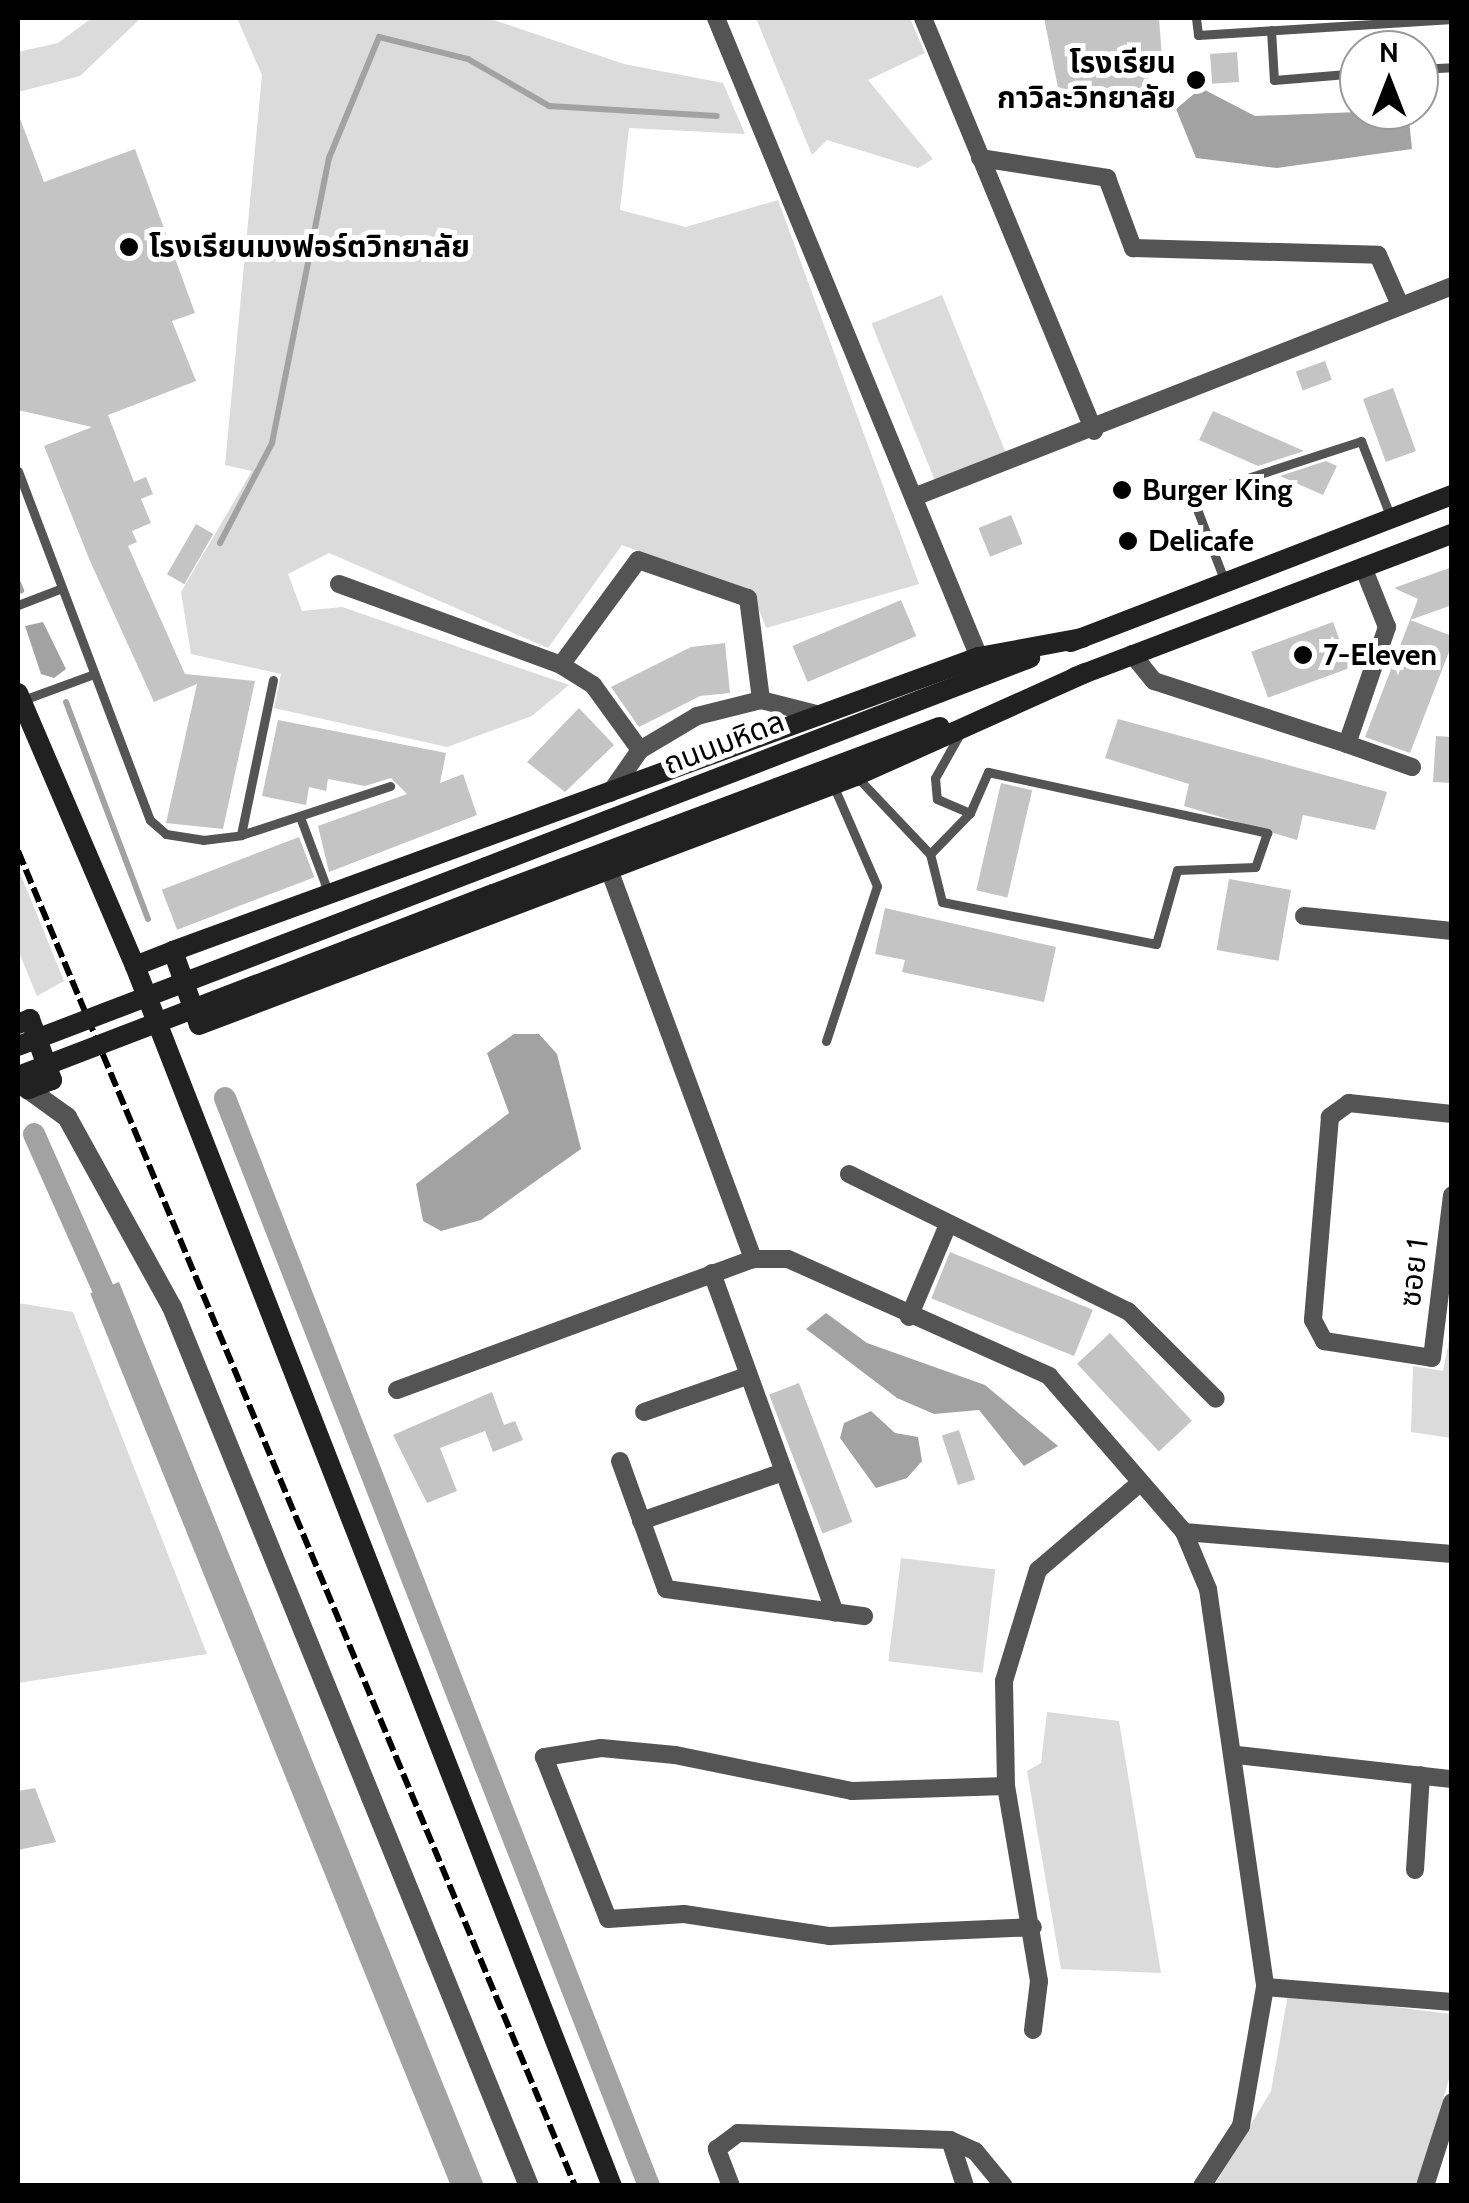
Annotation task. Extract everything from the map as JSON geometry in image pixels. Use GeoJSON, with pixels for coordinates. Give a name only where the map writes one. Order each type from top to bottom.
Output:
{"type":"FeatureCollection","features":[{"type":"Feature","properties":{"kind":"main road","name":"ถนนมหิดล"},"geometry":{"type":"LineString","coordinates":[[18,1046],[1452,496]]}},
{"type":"Feature","properties":{"kind":"main road","name":"ถนนมหิดล"},"geometry":{"type":"LineString","coordinates":[[21,1086],[494,894],[1452,534]]}},
{"type":"Feature","properties":{"kind":"main road"},"geometry":{"type":"LineString","coordinates":[[135,966],[979,657],[1082,638]]}},
{"type":"Feature","properties":{"kind":"main road"},"geometry":{"type":"LineString","coordinates":[[164,1040],[856,776],[960,734],[1085,673]]}},
{"type":"Feature","properties":{"kind":"main road"},"geometry":{"type":"LineString","coordinates":[[19,697],[135,966],[612,2186]]}},
{"type":"Feature","properties":{"kind":"main road"},"geometry":{"type":"LineString","coordinates":[[173,951],[199,1025]]}},
{"type":"Feature","properties":{"kind":"main road"},"geometry":{"type":"LineString","coordinates":[[18,1024],[30,1019],[52,1080],[21,1086],[18,1064]]}},
{"type":"Feature","properties":{"kind":"street"},"geometry":{"type":"LineString","coordinates":[[716,18],[979,657]]}},
{"type":"Feature","properties":{"kind":"street"},"geometry":{"type":"LineString","coordinates":[[923,18],[1094,432]]}},
{"type":"Feature","properties":{"kind":"street"},"geometry":{"type":"LineString","coordinates":[[980,158],[1107,178],[1133,248],[1378,255],[1400,306]]}},
{"type":"Feature","properties":{"kind":"street"},"geometry":{"type":"LineString","coordinates":[[914,498],[1094,432],[1452,286]]}},
{"type":"Feature","properties":{"kind":"street"},"geometry":{"type":"LineString","coordinates":[[562,665],[638,560],[748,598],[761,700]]}},
{"type":"Feature","properties":{"kind":"street"},"geometry":{"type":"LineString","coordinates":[[1347,744],[1387,627],[1363,567]]}},
{"type":"Feature","properties":{"kind":"street"},"geometry":{"type":"LineString","coordinates":[[339,584],[562,665],[593,685],[640,750]]}},
{"type":"Feature","properties":{"kind":"street"},"geometry":{"type":"LineString","coordinates":[[1132,654],[1154,681],[1412,767]]}},
{"type":"Feature","properties":{"kind":"street"},"geometry":{"type":"LineString","coordinates":[[610,794],[640,750],[697,716],[761,700],[816,714]]}},
{"type":"Feature","properties":{"kind":"street"},"geometry":{"type":"LineString","coordinates":[[610,872],[753,1259]]}},
{"type":"Feature","properties":{"kind":"street"},"geometry":{"type":"LineString","coordinates":[[1304,916],[1452,931]]}},
{"type":"Feature","properties":{"kind":"street"},"geometry":{"type":"LineString","coordinates":[[52,1080],[67,1117],[172,1307],[529,2186]]}},
{"type":"Feature","properties":{"kind":"street"},"geometry":{"type":"LineString","coordinates":[[21,1086],[67,1117]]}},
{"type":"Feature","properties":{"kind":"street","name":"ซอย 1"},"geometry":{"type":"LineString","coordinates":[[1452,1114],[1338,1104],[1315,1268],[1313,1320],[1324,1341],[1432,1358],[1452,1195]]}},
{"type":"Feature","properties":{"kind":"street"},"geometry":{"type":"LineString","coordinates":[[849,1174],[947,1227],[1128,1311],[1216,1399]]}},
{"type":"Feature","properties":{"kind":"street"},"geometry":{"type":"LineString","coordinates":[[909,1317],[947,1227]]}},
{"type":"Feature","properties":{"kind":"street"},"geometry":{"type":"LineString","coordinates":[[397,1390],[753,1259],[788,1259],[909,1317],[1048,1376],[1184,1532],[1208,1589],[1237,1756],[1265,1987],[1240,2126],[1202,2186]]}},
{"type":"Feature","properties":{"kind":"street"},"geometry":{"type":"LineString","coordinates":[[712,1272],[835,1612]]}},
{"type":"Feature","properties":{"kind":"street"},"geometry":{"type":"LineString","coordinates":[[644,1412],[747,1376]]}},
{"type":"Feature","properties":{"kind":"street"},"geometry":{"type":"LineString","coordinates":[[620,1461],[666,1589],[864,1616]]}},
{"type":"Feature","properties":{"kind":"street"},"geometry":{"type":"LineString","coordinates":[[641,1521],[784,1472]]}},
{"type":"Feature","properties":{"kind":"street"},"geometry":{"type":"LineString","coordinates":[[1033,2030],[1034,1928],[1006,1786],[1004,1681],[1022,1601],[1038,1570],[1142,1482]]}},
{"type":"Feature","properties":{"kind":"street"},"geometry":{"type":"LineString","coordinates":[[1184,1532],[1452,1554]]}},
{"type":"Feature","properties":{"kind":"street"},"geometry":{"type":"LineString","coordinates":[[1006,1786],[852,1791],[675,1755],[601,1748],[544,1757],[608,1919],[684,1914],[830,1936],[1034,1928]]}},
{"type":"Feature","properties":{"kind":"street"},"geometry":{"type":"LineString","coordinates":[[1237,1756],[1452,1779]]}},
{"type":"Feature","properties":{"kind":"street"},"geometry":{"type":"LineString","coordinates":[[1415,1870],[1421,1776]]}},
{"type":"Feature","properties":{"kind":"street"},"geometry":{"type":"LineString","coordinates":[[1265,1987],[1452,2002]]}},
{"type":"Feature","properties":{"kind":"street"},"geometry":{"type":"LineString","coordinates":[[1425,2186],[1452,2102]]}},
{"type":"Feature","properties":{"kind":"street"},"geometry":{"type":"LineString","coordinates":[[732,2186],[717,2149],[738,2134],[950,2140],[975,2151],[1004,2186]]}},
{"type":"Feature","properties":{"kind":"street"},"geometry":{"type":"LineString","coordinates":[[950,2140],[965,2186]]}},
{"type":"Feature","properties":{"kind":"lane"},"geometry":{"type":"LineString","coordinates":[[1196,18],[1198,35],[1452,19]]}},
{"type":"Feature","properties":{"kind":"lane"},"geometry":{"type":"LineString","coordinates":[[1272,30],[1274,80],[1339,75]]}},
{"type":"Feature","properties":{"kind":"lane"},"geometry":{"type":"LineString","coordinates":[[1225,582],[1192,496],[1360,441],[1391,519]]}},
{"type":"Feature","properties":{"kind":"lane"},"geometry":{"type":"LineString","coordinates":[[18,471],[150,820],[166,834],[203,840],[241,835],[390,786]]}},
{"type":"Feature","properties":{"kind":"lane"},"geometry":{"type":"LineString","coordinates":[[18,605],[62,588]]}},
{"type":"Feature","properties":{"kind":"lane"},"geometry":{"type":"LineString","coordinates":[[19,697],[94,674]]}},
{"type":"Feature","properties":{"kind":"lane"},"geometry":{"type":"LineString","coordinates":[[241,835],[274,680]]}},
{"type":"Feature","properties":{"kind":"lane"},"geometry":{"type":"LineString","coordinates":[[960,734],[935,778],[937,799],[970,813]]}},
{"type":"Feature","properties":{"kind":"lane"},"geometry":{"type":"LineString","coordinates":[[856,776],[930,854],[942,902],[1156,944],[1177,870],[1255,867],[1267,833],[988,772],[970,813],[930,854]]}},
{"type":"Feature","properties":{"kind":"lane"},"geometry":{"type":"LineString","coordinates":[[826,1041],[877,886],[832,785]]}},
{"type":"Feature","properties":{"kind":"lane"},"geometry":{"type":"LineString","coordinates":[[300,817],[329,895]]}},
{"type":"Feature","properties":{"kind":"shaded area"},"geometry":{"type":"Polygon","coordinates":[[[92,18],[141,18],[80,76],[18,92],[18,52],[58,43],[92,18]]]}},
{"type":"Feature","properties":{"kind":"shaded area"},"geometry":{"type":"Polygon","coordinates":[[[237,18],[488,18],[624,64],[723,83],[745,134],[629,128],[620,210],[686,227],[778,200],[919,584],[766,628],[752,592],[622,545],[548,648],[329,553],[288,574],[302,611],[342,607],[569,685],[532,716],[447,747],[274,708],[281,674],[191,654],[181,592],[252,471],[225,465],[262,75],[237,18]]]}},
{"type":"Feature","properties":{"kind":"shaded area"},"geometry":{"type":"Polygon","coordinates":[[[756,18],[910,18],[925,53],[868,80],[933,159],[918,168],[827,140],[812,155],[756,18]]]}},
{"type":"Feature","properties":{"kind":"shaded area"},"geometry":{"type":"Polygon","coordinates":[[[1201,88],[1255,116],[1339,113],[1339,130],[1410,130],[1412,149],[1277,168],[1196,158],[1176,109],[1201,88]]]}},
{"type":"Feature","properties":{"kind":"shaded area"},"geometry":{"type":"Polygon","coordinates":[[[942,295],[1005,452],[935,480],[872,323],[942,295]]]}},
{"type":"Feature","properties":{"kind":"shaded area"},"geometry":{"type":"Polygon","coordinates":[[[43,622],[66,669],[54,678],[41,674],[25,626],[43,622]]]}},
{"type":"Feature","properties":{"kind":"shaded area"},"geometry":{"type":"Polygon","coordinates":[[[18,868],[64,981],[37,996],[18,950],[18,868]]]}},
{"type":"Feature","properties":{"kind":"shaded area"},"geometry":{"type":"Polygon","coordinates":[[[514,1034],[539,1034],[557,1054],[581,1149],[481,1220],[441,1231],[423,1221],[416,1184],[509,1113],[487,1053],[514,1034]]]}},
{"type":"Feature","properties":{"kind":"shaded area"},"geometry":{"type":"Polygon","coordinates":[[[119,1282],[484,2186],[451,2186],[90,1294],[119,1282]]]}},
{"type":"Feature","properties":{"kind":"shaded area"},"geometry":{"type":"Polygon","coordinates":[[[18,1303],[73,1312],[207,1654],[18,1683],[18,1303]]]}},
{"type":"Feature","properties":{"kind":"shaded area"},"geometry":{"type":"Polygon","coordinates":[[[826,1313],[867,1343],[985,1385],[1058,1446],[1024,1466],[979,1410],[934,1414],[897,1398],[806,1329],[826,1313]]]}},
{"type":"Feature","properties":{"kind":"shaded area"},"geometry":{"type":"Polygon","coordinates":[[[1451,1331],[1451,1438],[1411,1432],[1413,1366],[1443,1371],[1451,1331]]]}},
{"type":"Feature","properties":{"kind":"shaded area"},"geometry":{"type":"Polygon","coordinates":[[[871,1411],[895,1433],[918,1437],[922,1461],[907,1478],[876,1488],[840,1438],[844,1423],[871,1411]]]}},
{"type":"Feature","properties":{"kind":"shaded area"},"geometry":{"type":"Polygon","coordinates":[[[901,1558],[995,1570],[983,1673],[888,1661],[901,1558]]]}},
{"type":"Feature","properties":{"kind":"shaded area"},"geometry":{"type":"Polygon","coordinates":[[[1047,1712],[1119,1721],[1161,1973],[1061,1969],[1027,1771],[1041,1763],[1047,1712]]]}},
{"type":"Feature","properties":{"kind":"shaded area"},"geometry":{"type":"Polygon","coordinates":[[[1288,1994],[1451,2014],[1451,2072],[1418,2185],[1214,2186],[1271,2091],[1288,1994]]]}},
{"type":"Feature","properties":{"kind":"building"},"geometry":{"type":"Polygon","coordinates":[[[1044,18],[1159,18],[1162,58],[1147,59],[1149,90],[1060,98],[1044,18]]]}},
{"type":"Feature","properties":{"kind":"building"},"geometry":{"type":"Polygon","coordinates":[[[1237,52],[1239,82],[1212,84],[1210,54],[1237,52]]]}},
{"type":"Feature","properties":{"kind":"building"},"geometry":{"type":"Polygon","coordinates":[[[19,116],[44,182],[135,149],[195,313],[172,321],[196,381],[108,415],[134,482],[146,477],[153,494],[141,499],[151,523],[132,531],[137,542],[128,546],[185,674],[255,681],[223,829],[166,823],[197,684],[154,702],[90,561],[44,446],[92,427],[18,410],[19,116]]]}},
{"type":"Feature","properties":{"kind":"building"},"geometry":{"type":"Polygon","coordinates":[[[1325,361],[1332,380],[1303,390],[1296,372],[1325,361]]]}},
{"type":"Feature","properties":{"kind":"building"},"geometry":{"type":"Polygon","coordinates":[[[1393,388],[1416,451],[1386,462],[1363,399],[1393,388]]]}},
{"type":"Feature","properties":{"kind":"building"},"geometry":{"type":"Polygon","coordinates":[[[1213,411],[1304,451],[1258,466],[1199,440],[1213,411]]]}},
{"type":"Feature","properties":{"kind":"building"},"geometry":{"type":"Polygon","coordinates":[[[1326,461],[1337,466],[1323,495],[1280,476],[1326,461]]]}},
{"type":"Feature","properties":{"kind":"building"},"geometry":{"type":"Polygon","coordinates":[[[1011,515],[1023,544],[990,557],[979,528],[1011,515]]]}},
{"type":"Feature","properties":{"kind":"building"},"geometry":{"type":"Polygon","coordinates":[[[196,524],[213,534],[184,584],[167,574],[196,524]]]}},
{"type":"Feature","properties":{"kind":"building"},"geometry":{"type":"Polygon","coordinates":[[[1452,567],[1452,605],[1410,620],[1452,636],[1452,644],[1410,753],[1365,737],[1418,599],[1394,588],[1452,567]]]}},
{"type":"Feature","properties":{"kind":"building"},"geometry":{"type":"Polygon","coordinates":[[[901,600],[916,636],[808,682],[792,646],[901,600]]]}},
{"type":"Feature","properties":{"kind":"building"},"geometry":{"type":"Polygon","coordinates":[[[1333,622],[1350,668],[1268,698],[1251,652],[1333,622]]]}},
{"type":"Feature","properties":{"kind":"building"},"geometry":{"type":"Polygon","coordinates":[[[725,643],[730,693],[700,696],[639,727],[611,687],[691,647],[725,643]]]}},
{"type":"Feature","properties":{"kind":"building"},"geometry":{"type":"Polygon","coordinates":[[[579,708],[614,745],[565,792],[527,762],[579,708]]]}},
{"type":"Feature","properties":{"kind":"building"},"geometry":{"type":"Polygon","coordinates":[[[1118,719],[1387,792],[1375,830],[1303,815],[1297,840],[1184,806],[1189,784],[1105,758],[1118,719]]]}},
{"type":"Feature","properties":{"kind":"building"},"geometry":{"type":"Polygon","coordinates":[[[278,720],[446,753],[440,783],[463,774],[477,815],[329,872],[318,826],[407,794],[391,778],[365,786],[328,779],[326,791],[309,787],[306,805],[262,796],[278,720]]]}},
{"type":"Feature","properties":{"kind":"building"},"geometry":{"type":"Polygon","coordinates":[[[1436,736],[1452,737],[1452,783],[1433,782],[1436,736]]]}},
{"type":"Feature","properties":{"kind":"building"},"geometry":{"type":"Polygon","coordinates":[[[1001,783],[1032,790],[1007,897],[976,890],[1001,783]]]}},
{"type":"Feature","properties":{"kind":"building"},"geometry":{"type":"Polygon","coordinates":[[[299,837],[314,877],[177,930],[162,890],[299,837]]]}},
{"type":"Feature","properties":{"kind":"building"},"geometry":{"type":"Polygon","coordinates":[[[1229,879],[1291,890],[1279,961],[1216,950],[1229,879]]]}},
{"type":"Feature","properties":{"kind":"building"},"geometry":{"type":"Polygon","coordinates":[[[885,908],[1056,947],[1044,1002],[902,972],[905,960],[875,954],[885,908]]]}},
{"type":"Feature","properties":{"kind":"building"},"geometry":{"type":"Polygon","coordinates":[[[950,1252],[1093,1310],[1074,1356],[931,1298],[950,1252]]]}},
{"type":"Feature","properties":{"kind":"building"},"geometry":{"type":"Polygon","coordinates":[[[1110,1333],[1192,1421],[1159,1451],[1077,1364],[1110,1333]]]}},
{"type":"Feature","properties":{"kind":"building"},"geometry":{"type":"Polygon","coordinates":[[[799,1383],[852,1522],[823,1534],[769,1394],[799,1383]]]}},
{"type":"Feature","properties":{"kind":"building"},"geometry":{"type":"Polygon","coordinates":[[[492,1392],[504,1425],[515,1421],[523,1440],[493,1452],[485,1431],[440,1448],[457,1491],[427,1503],[393,1435],[492,1392]]]}},
{"type":"Feature","properties":{"kind":"building"},"geometry":{"type":"Polygon","coordinates":[[[959,1430],[975,1479],[958,1485],[942,1436],[959,1430]]]}},
{"type":"Feature","properties":{"kind":"building"},"geometry":{"type":"Polygon","coordinates":[[[35,1788],[56,1842],[18,1850],[18,1791],[35,1788]]]}},
{"type":"Feature","properties":{"kind":"waterway"},"geometry":{"type":"LineString","coordinates":[[220,543],[272,443],[329,158],[379,37],[468,59],[549,106],[717,116]]}},
{"type":"Feature","properties":{"kind":"waterway"},"geometry":{"type":"LineString","coordinates":[[18,583],[21,590]]}},
{"type":"Feature","properties":{"kind":"waterway"},"geometry":{"type":"LineString","coordinates":[[66,702],[148,919]]}},
{"type":"Feature","properties":{"kind":"waterway"},"geometry":{"type":"LineString","coordinates":[[225,1098],[649,2186]]}},
{"type":"Feature","properties":{"kind":"waterway"},"geometry":{"type":"LineString","coordinates":[[34,1134],[114,1314]]}},
{"type":"Feature","properties":{"kind":"railway"},"geometry":{"type":"LineString","coordinates":[[18,851],[575,2186]]}},
{"type":"Feature","properties":{"kind":"place","name":"โรงเรียน กาวิละวิทยาลัย"},"geometry":{"type":"Point","coordinates":[1196,80]}},
{"type":"Feature","properties":{"kind":"place","name":"โรงเรียนมงฟอร์ตวิทยาลัย"},"geometry":{"type":"Point","coordinates":[129,247]}},
{"type":"Feature","properties":{"kind":"place","name":"Burger King"},"geometry":{"type":"Point","coordinates":[1122,490]}},
{"type":"Feature","properties":{"kind":"place","name":"Delicafe"},"geometry":{"type":"Point","coordinates":[1128,541]}},
{"type":"Feature","properties":{"kind":"place","name":"7-Eleven"},"geometry":{"type":"Point","coordinates":[1303,655]}}]}
